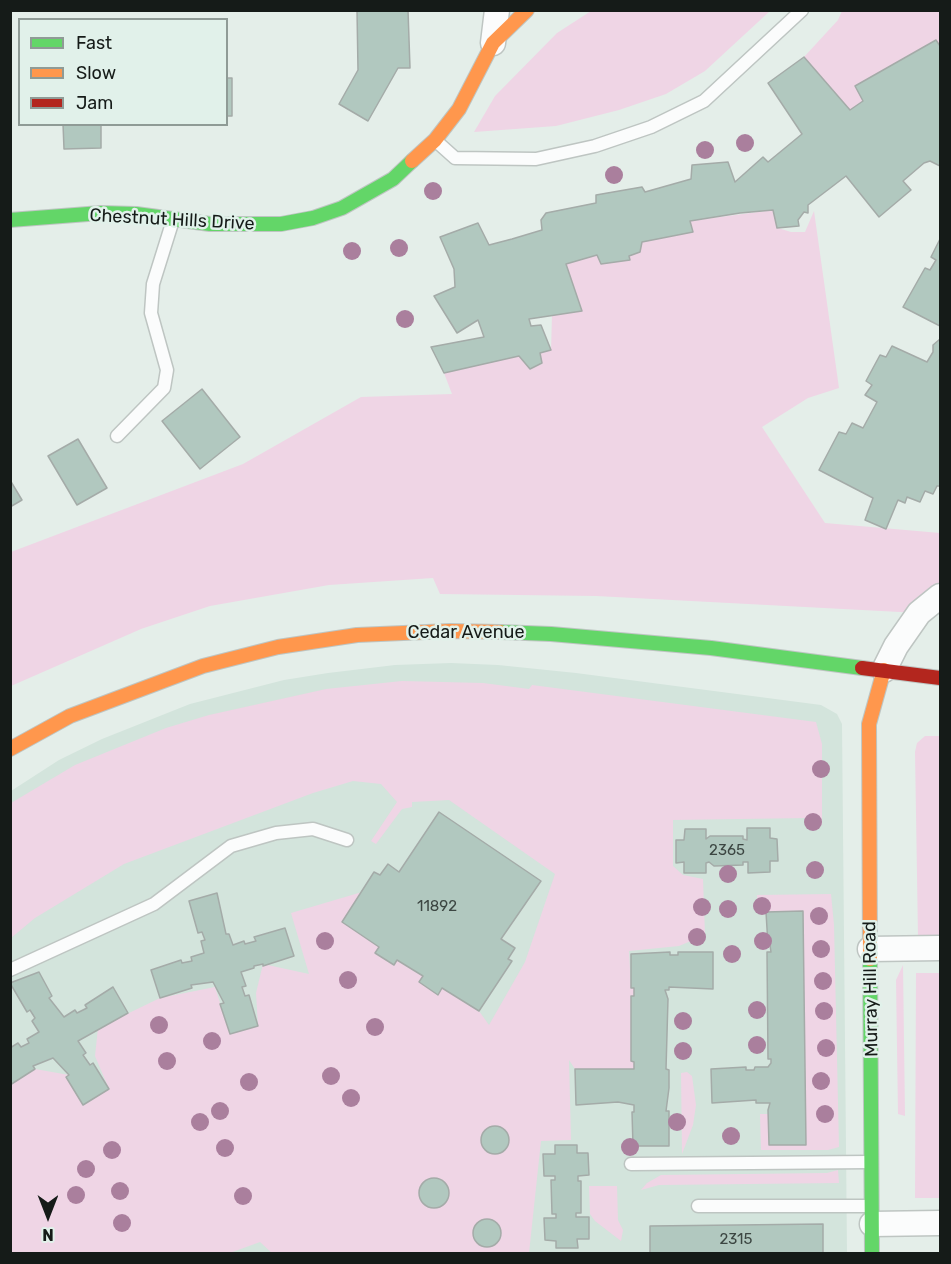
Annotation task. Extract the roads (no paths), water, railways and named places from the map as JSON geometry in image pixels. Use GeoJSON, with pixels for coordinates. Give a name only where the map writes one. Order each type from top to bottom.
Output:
{"type":"FeatureCollection","features":[{"type":"Feature","properties":{"kind":"street"},"geometry":{"type":"LineString","coordinates":[[494,43],[497,10]]}},
{"type":"Feature","properties":{"kind":"street","name":"Chestnut Hills Drive"},"geometry":{"type":"LineString","coordinates":[[10,220],[101,213],[136,214],[246,225],[281,224],[313,218],[356,201],[393,179],[449,125],[494,43],[527,10]]}},
{"type":"Feature","properties":{"kind":"street"},"geometry":{"type":"LineString","coordinates":[[884,670],[896,646],[919,613],[940,596]]}},
{"type":"Feature","properties":{"kind":"street","name":"Cedar Avenue"},"geometry":{"type":"LineString","coordinates":[[10,749],[70,716],[203,666],[278,647],[357,635],[450,631],[551,634],[711,648],[940,678]]}},
{"type":"Feature","properties":{"kind":"street","name":"Murray Hill Road"},"geometry":{"type":"LineString","coordinates":[[872,1254],[869,724],[884,670]]}},
{"type":"Feature","properties":{"kind":"street"},"geometry":{"type":"LineString","coordinates":[[870,949],[940,948]]}},
{"type":"Feature","properties":{"kind":"street"},"geometry":{"type":"LineString","coordinates":[[872,1215],[940,1223]]}},
{"type":"Feature","properties":{"kind":"lane"},"geometry":{"type":"LineString","coordinates":[[435,140],[455,158],[536,159],[595,146],[651,127],[704,101],[802,10]]}},
{"type":"Feature","properties":{"kind":"lane"},"geometry":{"type":"LineString","coordinates":[[117,436],[164,388],[167,370],[151,313],[153,284],[173,219]]}},
{"type":"Feature","properties":{"kind":"lane"},"geometry":{"type":"LineString","coordinates":[[10,970],[154,904],[231,846],[276,833],[313,829],[347,840]]}},
{"type":"Feature","properties":{"kind":"lane"},"geometry":{"type":"LineString","coordinates":[[631,1164],[871,1162]]}},
{"type":"Feature","properties":{"kind":"lane"},"geometry":{"type":"LineString","coordinates":[[698,1206],[872,1215]]}}]}
